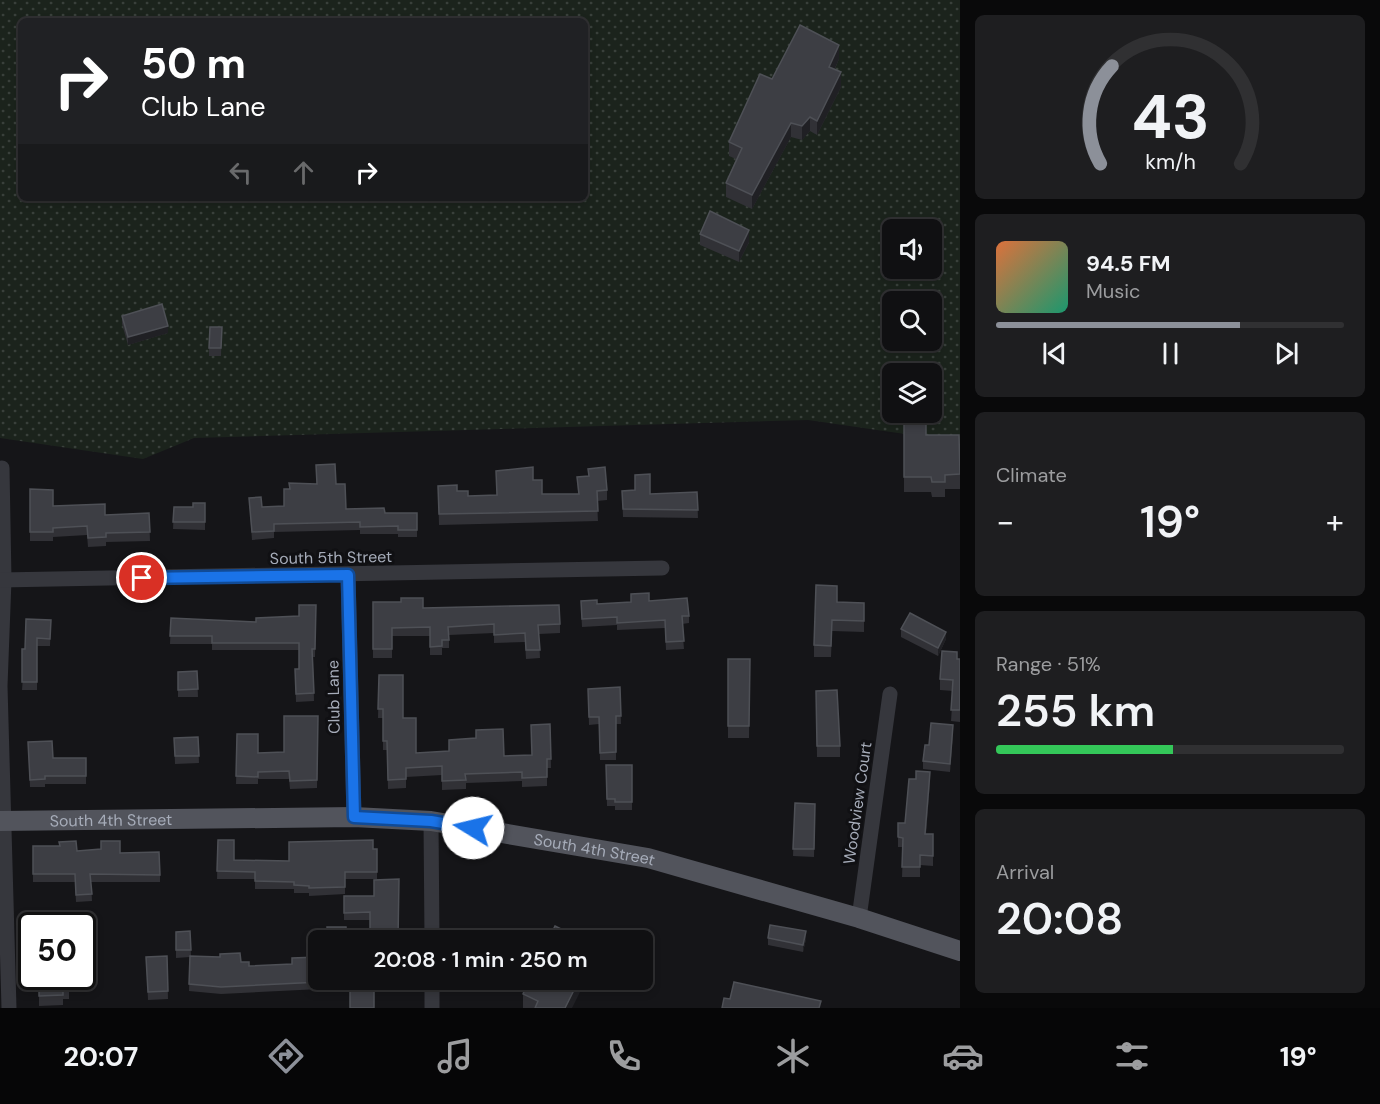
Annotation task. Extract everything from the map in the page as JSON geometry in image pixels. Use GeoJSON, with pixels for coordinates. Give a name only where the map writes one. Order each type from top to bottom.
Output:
{"type":"FeatureCollection","features":[{"type":"Feature","properties":{"kind":"main road","name":"South 4th Street"},"geometry":{"type":"LineString","coordinates":[[3,821],[354,817],[431,821],[557,840],[648,858],[859,918],[960,951]]}},
{"type":"Feature","properties":{"kind":"street"},"geometry":{"type":"LineString","coordinates":[[2,468],[0,686],[9,1008]]}},
{"type":"Feature","properties":{"kind":"street","name":"South 5th Street"},"geometry":{"type":"LineString","coordinates":[[2,580],[662,568]]}},
{"type":"Feature","properties":{"kind":"street","name":"Club Lane"},"geometry":{"type":"LineString","coordinates":[[348,575],[354,817]]}},
{"type":"Feature","properties":{"kind":"street","name":"Woodview Court"},"geometry":{"type":"LineString","coordinates":[[859,918],[890,694]]}},
{"type":"Feature","properties":{"kind":"street"},"geometry":{"type":"LineString","coordinates":[[431,821],[432,930]]}},
{"type":"Feature","properties":{"kind":"street"},"geometry":{"type":"LineString","coordinates":[[432,990],[432,1008]]}},
{"type":"Feature","properties":{"kind":"shaded area"},"geometry":{"type":"Polygon","coordinates":[[[0,0],[960,0],[960,442],[808,420],[194,438],[143,459],[0,438],[0,0]]]}},
{"type":"Feature","properties":{"kind":"building"},"geometry":{"type":"Polygon","coordinates":[[[800,25],[839,45],[829,67],[841,72],[817,121],[810,117],[802,126],[791,123],[752,195],[726,183],[742,148],[729,142],[760,74],[772,79],[800,25]]]}},
{"type":"Feature","properties":{"kind":"building"},"geometry":{"type":"Polygon","coordinates":[[[710,211],[749,230],[739,251],[700,234],[710,211]]]}},
{"type":"Feature","properties":{"kind":"building"},"geometry":{"type":"Polygon","coordinates":[[[162,304],[168,326],[128,337],[122,316],[162,304]]]}},
{"type":"Feature","properties":{"kind":"building"},"geometry":{"type":"Polygon","coordinates":[[[210,327],[222,327],[221,348],[209,348],[210,327]]]}},
{"type":"Feature","properties":{"kind":"building"},"geometry":{"type":"Polygon","coordinates":[[[904,423],[926,423],[926,435],[959,435],[960,474],[945,475],[945,482],[932,482],[931,477],[904,477],[904,423]]]}},
{"type":"Feature","properties":{"kind":"building"},"geometry":{"type":"Polygon","coordinates":[[[335,464],[336,484],[345,484],[346,509],[384,508],[385,513],[417,513],[417,530],[398,530],[398,526],[360,527],[360,522],[274,524],[274,531],[252,532],[249,498],[261,497],[262,507],[284,506],[284,489],[290,489],[289,483],[317,484],[316,465],[335,464]]]}},
{"type":"Feature","properties":{"kind":"building"},"geometry":{"type":"Polygon","coordinates":[[[533,467],[533,480],[542,480],[542,494],[579,494],[577,477],[589,476],[588,469],[605,467],[607,490],[597,491],[598,511],[439,514],[438,486],[457,485],[457,491],[468,491],[468,496],[497,495],[496,471],[533,467]]]}},
{"type":"Feature","properties":{"kind":"building"},"geometry":{"type":"Polygon","coordinates":[[[650,474],[650,494],[697,492],[698,510],[623,509],[622,491],[635,490],[635,475],[650,474]]]}},
{"type":"Feature","properties":{"kind":"building"},"geometry":{"type":"Polygon","coordinates":[[[30,489],[53,490],[53,506],[105,504],[105,515],[149,513],[150,532],[106,533],[106,537],[88,538],[87,526],[53,528],[53,532],[30,532],[30,489]]]}},
{"type":"Feature","properties":{"kind":"building"},"geometry":{"type":"Polygon","coordinates":[[[193,503],[205,503],[205,522],[173,522],[174,507],[193,507],[193,503]]]}},
{"type":"Feature","properties":{"kind":"building"},"geometry":{"type":"Polygon","coordinates":[[[816,585],[837,586],[837,602],[864,603],[864,621],[832,620],[831,646],[814,645],[816,585]]]}},
{"type":"Feature","properties":{"kind":"building"},"geometry":{"type":"Polygon","coordinates":[[[649,593],[649,601],[687,598],[689,616],[682,616],[684,641],[666,642],[665,620],[617,623],[617,617],[582,619],[581,601],[597,600],[597,604],[631,602],[631,594],[649,593]]]}},
{"type":"Feature","properties":{"kind":"building"},"geometry":{"type":"Polygon","coordinates":[[[401,598],[423,598],[423,608],[559,605],[560,624],[538,625],[540,650],[526,650],[525,633],[494,635],[494,624],[448,627],[449,640],[442,640],[442,646],[430,647],[430,627],[392,628],[392,649],[373,649],[373,602],[401,602],[401,598]]]}},
{"type":"Feature","properties":{"kind":"building"},"geometry":{"type":"Polygon","coordinates":[[[299,605],[316,605],[315,649],[312,649],[314,693],[296,694],[295,669],[299,669],[299,643],[212,643],[212,636],[170,636],[171,618],[256,622],[256,618],[299,616],[299,605]]]}},
{"type":"Feature","properties":{"kind":"building"},"geometry":{"type":"Polygon","coordinates":[[[910,613],[946,632],[938,648],[901,629],[910,613]]]}},
{"type":"Feature","properties":{"kind":"building"},"geometry":{"type":"Polygon","coordinates":[[[26,619],[51,620],[50,639],[37,638],[37,682],[22,682],[22,649],[25,649],[26,619]]]}},
{"type":"Feature","properties":{"kind":"building"},"geometry":{"type":"Polygon","coordinates":[[[942,651],[957,652],[957,659],[960,659],[960,710],[951,710],[953,680],[940,679],[942,651]]]}},
{"type":"Feature","properties":{"kind":"building"},"geometry":{"type":"Polygon","coordinates":[[[728,659],[750,659],[749,726],[728,726],[728,659]]]}},
{"type":"Feature","properties":{"kind":"building"},"geometry":{"type":"Polygon","coordinates":[[[197,671],[198,689],[178,690],[178,672],[197,671]]]}},
{"type":"Feature","properties":{"kind":"building"},"geometry":{"type":"Polygon","coordinates":[[[379,675],[403,675],[403,718],[416,718],[416,753],[449,751],[449,740],[476,738],[476,730],[503,729],[504,756],[532,755],[531,725],[550,724],[551,759],[547,759],[547,777],[522,778],[522,772],[465,774],[466,780],[442,781],[442,766],[406,768],[406,779],[388,780],[387,741],[383,741],[383,709],[378,709],[379,675]]]}},
{"type":"Feature","properties":{"kind":"building"},"geometry":{"type":"Polygon","coordinates":[[[620,687],[621,716],[616,716],[616,752],[600,753],[599,717],[589,717],[588,689],[620,687]]]}},
{"type":"Feature","properties":{"kind":"building"},"geometry":{"type":"Polygon","coordinates":[[[837,690],[840,746],[817,746],[816,691],[837,690]]]}},
{"type":"Feature","properties":{"kind":"building"},"geometry":{"type":"Polygon","coordinates":[[[284,716],[318,716],[317,780],[290,781],[289,771],[258,772],[258,777],[236,776],[237,734],[258,734],[258,753],[284,752],[284,716]]]}},
{"type":"Feature","properties":{"kind":"building"},"geometry":{"type":"Polygon","coordinates":[[[931,723],[953,725],[950,764],[923,761],[925,745],[929,745],[931,723]]]}},
{"type":"Feature","properties":{"kind":"building"},"geometry":{"type":"Polygon","coordinates":[[[198,737],[199,756],[175,756],[174,738],[198,737]]]}},
{"type":"Feature","properties":{"kind":"building"},"geometry":{"type":"Polygon","coordinates":[[[52,741],[53,758],[86,758],[86,776],[45,776],[45,779],[30,780],[28,742],[52,741]]]}},
{"type":"Feature","properties":{"kind":"building"},"geometry":{"type":"Polygon","coordinates":[[[606,765],[632,765],[632,802],[615,802],[615,799],[607,799],[606,765]]]}},
{"type":"Feature","properties":{"kind":"building"},"geometry":{"type":"Polygon","coordinates":[[[916,771],[930,772],[925,834],[933,834],[933,856],[920,855],[920,867],[902,867],[903,838],[898,837],[898,823],[905,823],[909,779],[916,779],[916,771]]]}},
{"type":"Feature","properties":{"kind":"building"},"geometry":{"type":"Polygon","coordinates":[[[795,803],[815,804],[814,849],[793,849],[795,803]]]}},
{"type":"Feature","properties":{"kind":"building"},"geometry":{"type":"Polygon","coordinates":[[[218,840],[234,840],[234,860],[289,861],[289,842],[373,840],[373,849],[377,849],[377,872],[345,872],[345,887],[309,888],[309,886],[294,885],[294,882],[255,881],[255,872],[217,871],[218,840]]]}},
{"type":"Feature","properties":{"kind":"building"},"geometry":{"type":"Polygon","coordinates":[[[76,841],[77,851],[101,849],[101,841],[120,841],[120,853],[159,852],[160,875],[90,874],[92,894],[76,895],[75,874],[33,874],[33,846],[60,846],[59,842],[76,841]]]}},
{"type":"Feature","properties":{"kind":"building"},"geometry":{"type":"Polygon","coordinates":[[[399,879],[398,930],[370,930],[370,912],[344,913],[344,896],[374,896],[374,880],[399,879]]]}},
{"type":"Feature","properties":{"kind":"building"},"geometry":{"type":"Polygon","coordinates":[[[770,925],[806,931],[803,945],[768,938],[770,925]]]}},
{"type":"Feature","properties":{"kind":"building"},"geometry":{"type":"Polygon","coordinates":[[[327,927],[346,927],[346,930],[327,930],[327,927]]]}},
{"type":"Feature","properties":{"kind":"building"},"geometry":{"type":"Polygon","coordinates":[[[190,931],[191,950],[176,950],[176,932],[190,931]]]}},
{"type":"Feature","properties":{"kind":"building"},"geometry":{"type":"Polygon","coordinates":[[[240,953],[241,962],[249,962],[249,966],[292,964],[292,958],[308,957],[308,983],[221,987],[189,984],[190,956],[220,957],[220,954],[240,953]]]}},
{"type":"Feature","properties":{"kind":"building"},"geometry":{"type":"Polygon","coordinates":[[[167,956],[168,991],[148,992],[146,957],[167,956]]]}},
{"type":"Feature","properties":{"kind":"building"},"geometry":{"type":"Polygon","coordinates":[[[734,982],[821,1001],[819,1008],[722,1008],[724,998],[730,999],[734,982]]]}},
{"type":"Feature","properties":{"kind":"building"},"geometry":{"type":"Polygon","coordinates":[[[39,990],[63,990],[63,995],[39,996],[39,990]]]}},
{"type":"Feature","properties":{"kind":"building"},"geometry":{"type":"Polygon","coordinates":[[[350,990],[374,990],[374,1008],[350,1008],[350,990]]]}},
{"type":"Feature","properties":{"kind":"building"},"geometry":{"type":"Polygon","coordinates":[[[525,990],[574,990],[565,1008],[535,1008],[538,1001],[523,994],[525,990]]]}},
{"type":"Feature","properties":{"kind":"route"},"geometry":{"type":"LineString","coordinates":[[142,578],[348,575],[354,817],[431,821],[473,828]]}}]}
